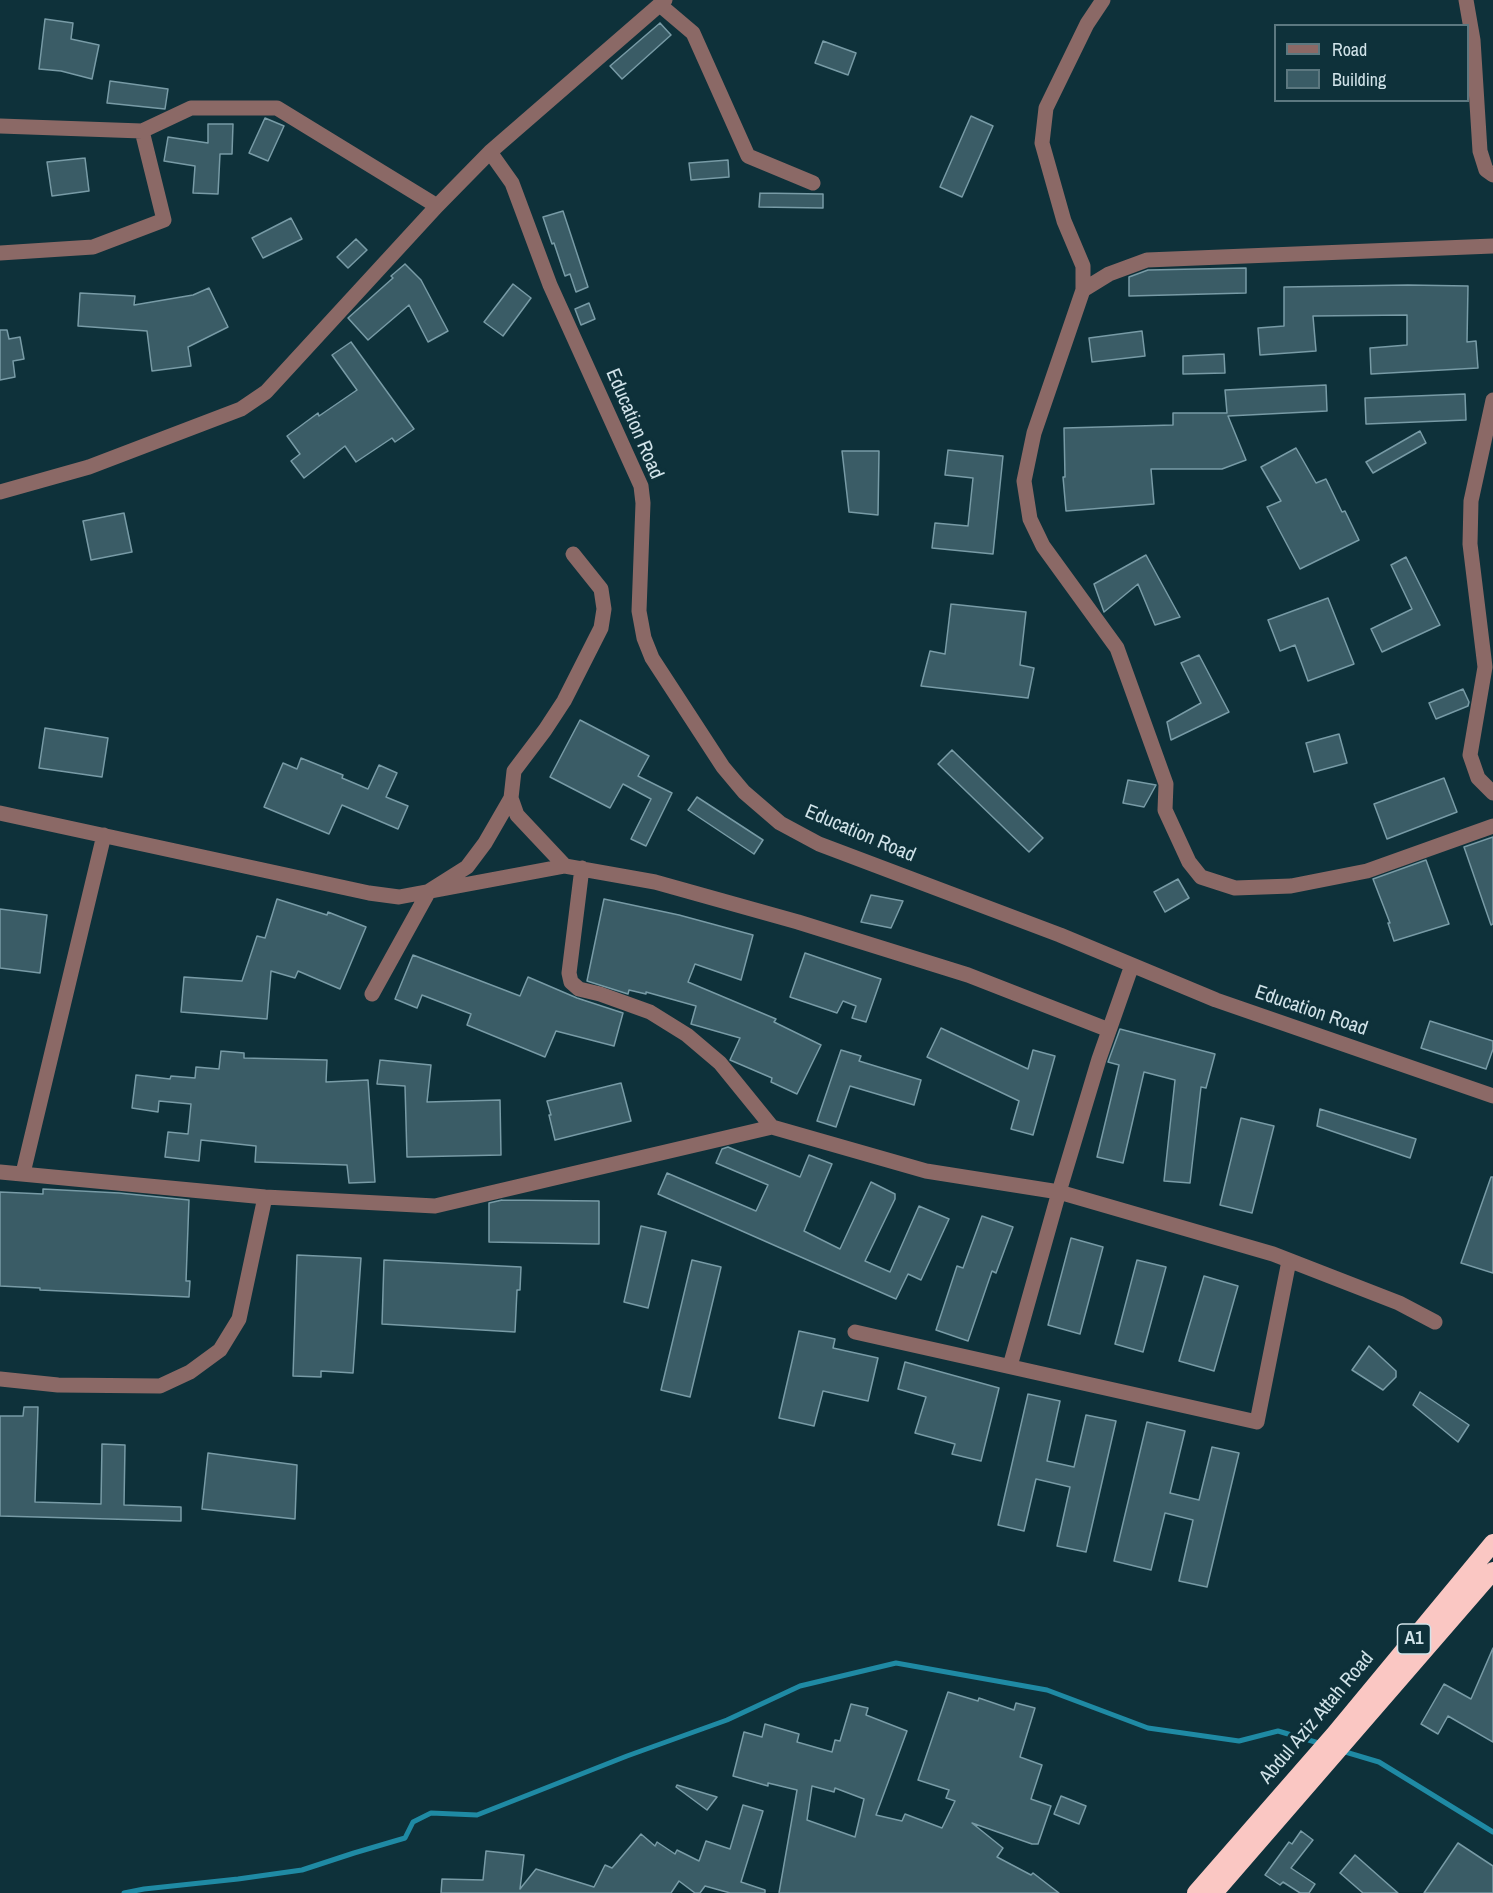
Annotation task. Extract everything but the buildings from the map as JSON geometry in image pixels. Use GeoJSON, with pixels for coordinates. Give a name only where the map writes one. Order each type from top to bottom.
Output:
{"type":"FeatureCollection","features":[{"type":"Feature","properties":{"kind":"highway","name":"Abdul Aziz Attah Road"},"geometry":{"type":"LineString","coordinates":[[1214,1893],[1493,1543]]}},
{"type":"Feature","properties":{"kind":"highway","name":"Abdul Aziz Attah Road"},"geometry":{"type":"LineString","coordinates":[[1196,1893],[1493,1570]]}},
{"type":"Feature","properties":{"kind":"street"},"geometry":{"type":"LineString","coordinates":[[1103,0],[1087,24],[1046,108],[1042,143],[1064,221],[1083,266],[1083,290],[1034,433],[1024,482],[1030,519],[1043,546],[1117,648],[1166,784],[1165,810],[1189,862],[1201,877],[1236,888],[1292,886],[1366,871],[1493,826]]}},
{"type":"Feature","properties":{"kind":"street"},"geometry":{"type":"LineString","coordinates":[[1466,0],[1473,40],[1480,151],[1486,170],[1493,176]]}},
{"type":"Feature","properties":{"kind":"street"},"geometry":{"type":"LineString","coordinates":[[0,492],[89,467],[241,409],[266,392],[437,206],[490,152],[662,3],[693,33],[748,156],[813,183]]}},
{"type":"Feature","properties":{"kind":"street"},"geometry":{"type":"LineString","coordinates":[[0,126],[142,130],[191,108],[277,108],[437,206]]}},
{"type":"Feature","properties":{"kind":"street"},"geometry":{"type":"LineString","coordinates":[[0,253],[93,247],[164,220],[142,130]]}},
{"type":"Feature","properties":{"kind":"street","name":"Education Road"},"geometry":{"type":"LineString","coordinates":[[490,152],[512,183],[550,285],[641,486],[643,503],[639,610],[644,638],[651,658],[723,767],[744,792],[780,823],[819,844],[1060,935],[1216,1000],[1493,1096]]}},
{"type":"Feature","properties":{"kind":"street"},"geometry":{"type":"LineString","coordinates":[[1083,290],[1109,274],[1147,260],[1493,246]]}},
{"type":"Feature","properties":{"kind":"street"},"geometry":{"type":"LineString","coordinates":[[1493,400],[1472,501],[1470,544],[1485,667],[1470,755],[1479,778],[1493,793]]}},
{"type":"Feature","properties":{"kind":"street"},"geometry":{"type":"LineString","coordinates":[[372,993],[429,891],[467,867],[485,843],[511,798],[514,771],[564,701],[601,628],[604,609],[601,589],[573,554]]}},
{"type":"Feature","properties":{"kind":"street"},"geometry":{"type":"LineString","coordinates":[[511,798],[517,815],[565,866]]}},
{"type":"Feature","properties":{"kind":"street"},"geometry":{"type":"LineString","coordinates":[[0,813],[399,897],[565,866],[655,882],[798,922],[968,975],[1109,1029]]}},
{"type":"Feature","properties":{"kind":"street"},"geometry":{"type":"LineString","coordinates":[[23,1173],[104,835]]}},
{"type":"Feature","properties":{"kind":"street"},"geometry":{"type":"LineString","coordinates":[[582,868],[569,973],[571,982],[579,989],[650,1012],[687,1035],[720,1063],[772,1127]]}},
{"type":"Feature","properties":{"kind":"street"},"geometry":{"type":"LineString","coordinates":[[1010,1366],[1059,1192],[1109,1029],[1132,965]]}},
{"type":"Feature","properties":{"kind":"street"},"geometry":{"type":"LineString","coordinates":[[0,1172],[265,1197],[435,1206],[772,1127],[926,1171],[1059,1192],[1289,1261],[1399,1303],[1435,1322]]}},
{"type":"Feature","properties":{"kind":"street"},"geometry":{"type":"LineString","coordinates":[[0,1379],[58,1385],[160,1386],[190,1372],[220,1350],[238,1319],[265,1197]]}},
{"type":"Feature","properties":{"kind":"street"},"geometry":{"type":"LineString","coordinates":[[855,1332],[1257,1422],[1289,1261]]}},
{"type":"Feature","properties":{"kind":"waterway"},"geometry":{"type":"LineString","coordinates":[[124,1893],[302,1870],[405,1838],[413,1822],[431,1813],[477,1815],[627,1756],[727,1720],[800,1686],[896,1663],[1047,1690],[1148,1728],[1239,1741],[1278,1731],[1322,1744]]}},
{"type":"Feature","properties":{"kind":"waterway"},"geometry":{"type":"LineString","coordinates":[[1342,1751],[1379,1762],[1493,1832]]}}]}
